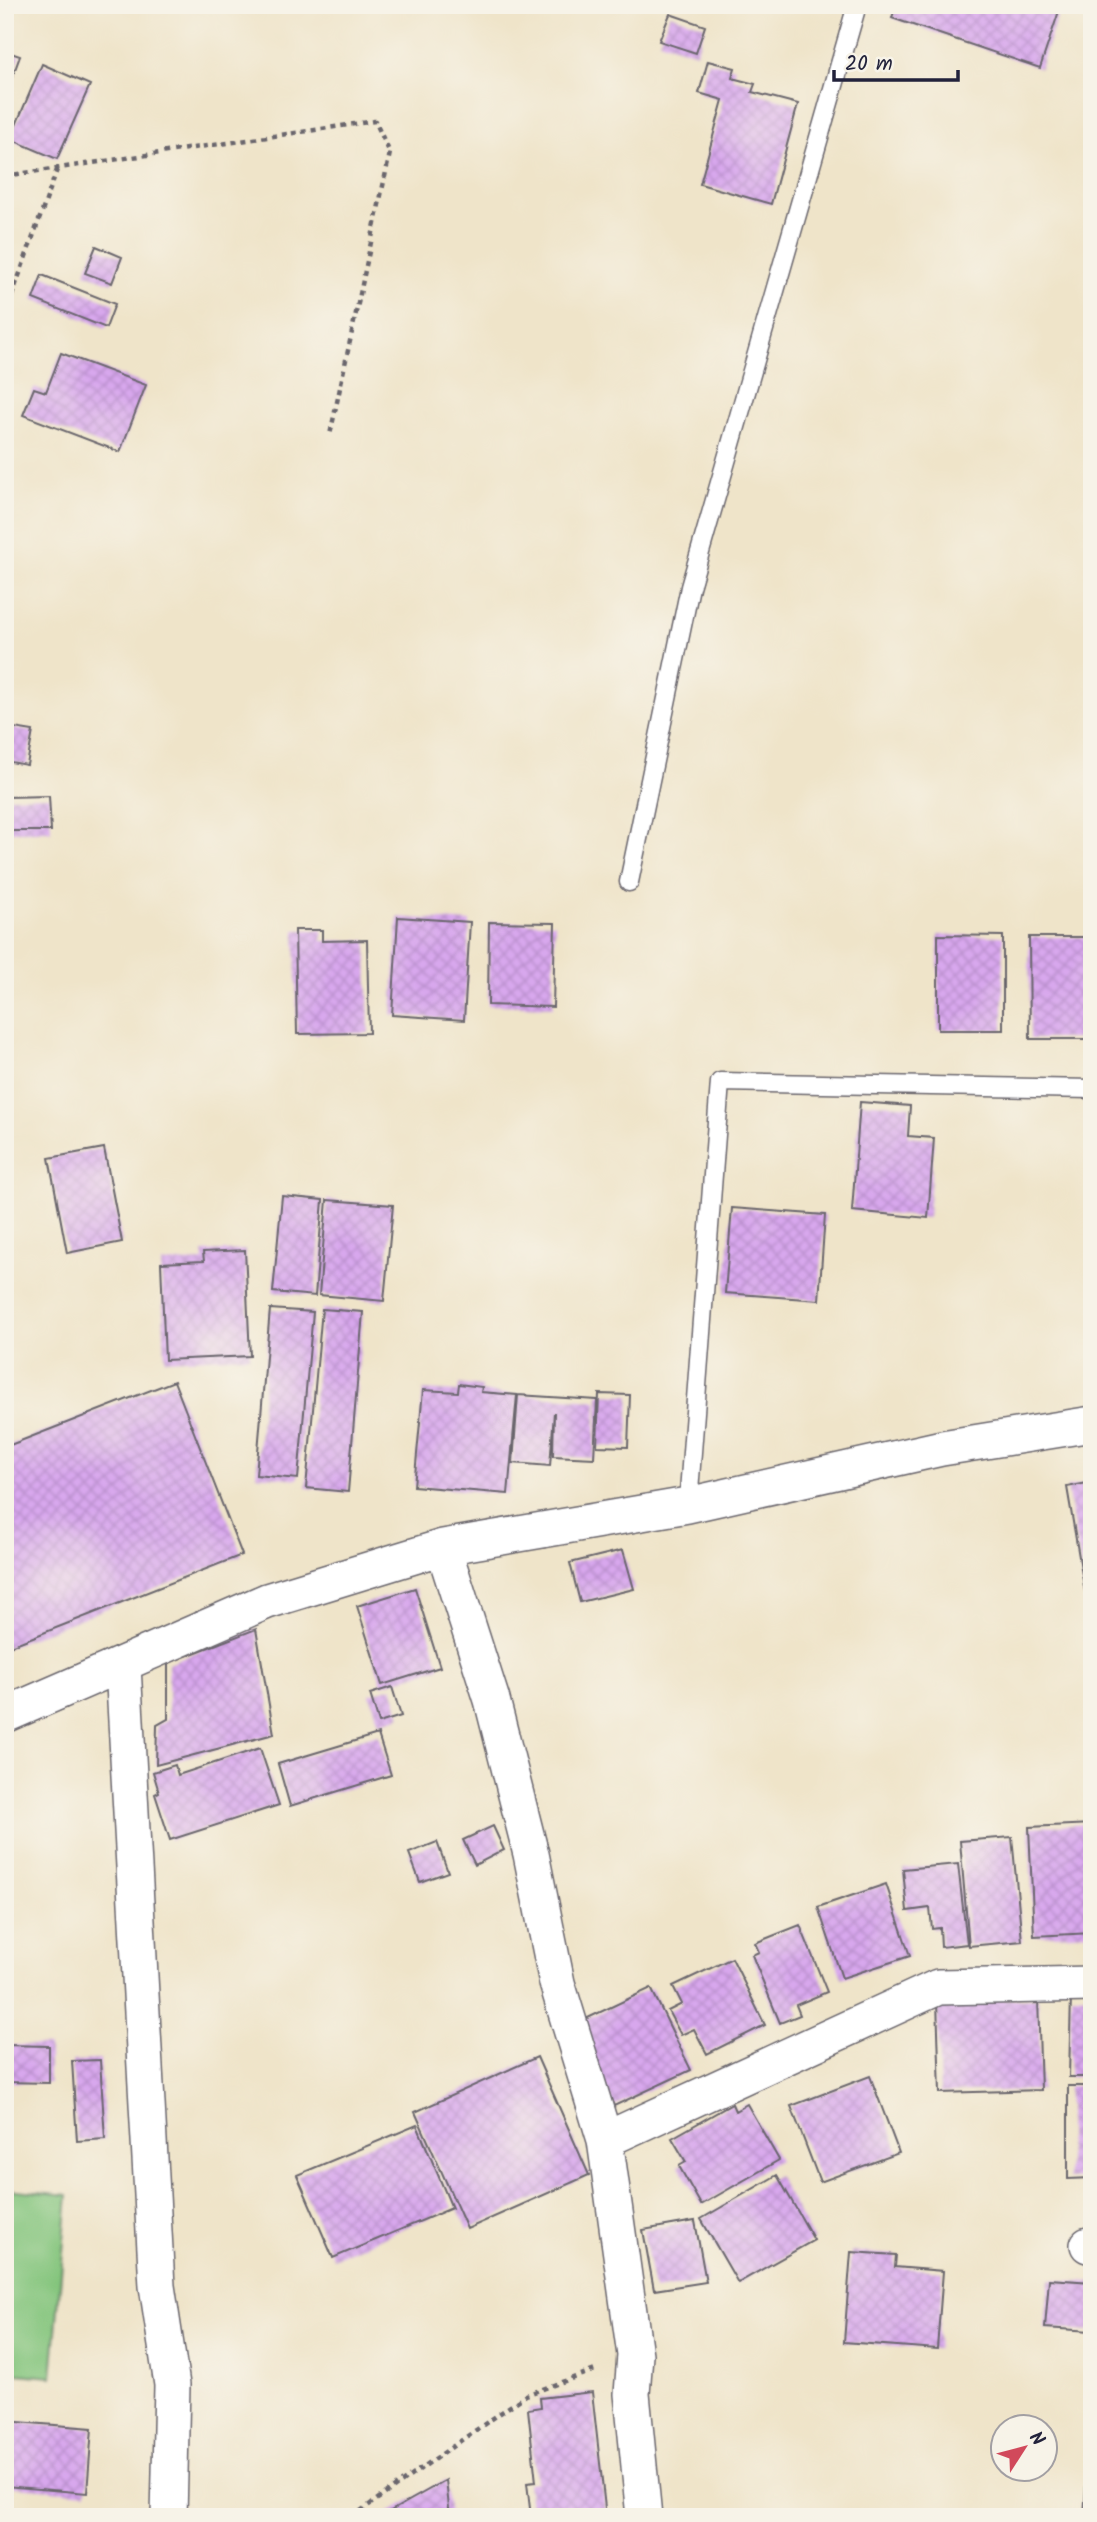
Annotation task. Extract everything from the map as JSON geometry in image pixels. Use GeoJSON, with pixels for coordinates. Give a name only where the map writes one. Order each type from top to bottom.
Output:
{"type":"FeatureCollection","features":[{"type":"Feature","properties":{"kind":"street"},"geometry":{"type":"LineString","coordinates":[[5,1715],[123,1666],[267,1601],[443,1546],[688,1505],[942,1448],[1092,1424]]}},
{"type":"Feature","properties":{"kind":"street"},"geometry":{"type":"LineString","coordinates":[[443,1546],[492,1700],[531,1854],[557,1983],[604,2140],[635,2355],[632,2394],[644,2517]]}},
{"type":"Feature","properties":{"kind":"street"},"geometry":{"type":"LineString","coordinates":[[123,1666],[158,2286],[172,2385],[169,2517]]}},
{"type":"Feature","properties":{"kind":"street"},"geometry":{"type":"LineString","coordinates":[[604,2140],[938,1987],[1092,1984]]}},
{"type":"Feature","properties":{"kind":"lane"},"geometry":{"type":"LineString","coordinates":[[629,883],[690,587],[857,5]]}},
{"type":"Feature","properties":{"kind":"lane"},"geometry":{"type":"LineString","coordinates":[[688,1505],[720,1082],[1092,1089]]}},
{"type":"Feature","properties":{"kind":"path"},"geometry":{"type":"LineString","coordinates":[[5,176],[375,121],[390,153],[330,435]]}},
{"type":"Feature","properties":{"kind":"path"},"geometry":{"type":"LineString","coordinates":[[5,315],[58,167]]}},
{"type":"Feature","properties":{"kind":"path"},"geometry":{"type":"LineString","coordinates":[[352,2517],[526,2395],[635,2355]]}},
{"type":"Feature","properties":{"kind":"green space"},"geometry":{"type":"Polygon","coordinates":[[[5,2189],[68,2195],[52,2377],[5,2373],[5,2189]]]}},
{"type":"Feature","properties":{"kind":"building"},"geometry":{"type":"Polygon","coordinates":[[[896,5],[1061,5],[1040,68],[892,18],[896,5]]]}},
{"type":"Feature","properties":{"kind":"building"},"geometry":{"type":"Polygon","coordinates":[[[670,14],[705,26],[696,53],[659,41],[670,14]]]}},
{"type":"Feature","properties":{"kind":"building"},"geometry":{"type":"Polygon","coordinates":[[[5,51],[20,56],[6,94],[5,94],[5,51]]]}},
{"type":"Feature","properties":{"kind":"building"},"geometry":{"type":"Polygon","coordinates":[[[708,61],[735,68],[732,78],[755,84],[752,92],[798,104],[771,204],[700,184],[723,100],[699,93],[708,61]]]}},
{"type":"Feature","properties":{"kind":"building"},"geometry":{"type":"Polygon","coordinates":[[[42,64],[90,85],[57,159],[10,139],[42,64]]]}},
{"type":"Feature","properties":{"kind":"building"},"geometry":{"type":"Polygon","coordinates":[[[96,246],[122,257],[112,283],[85,273],[96,246]]]}},
{"type":"Feature","properties":{"kind":"building"},"geometry":{"type":"Polygon","coordinates":[[[42,275],[115,304],[106,328],[33,299],[42,275]]]}},
{"type":"Feature","properties":{"kind":"building"},"geometry":{"type":"Polygon","coordinates":[[[61,353],[146,385],[120,452],[23,415],[34,388],[46,392],[61,353]]]}},
{"type":"Feature","properties":{"kind":"building"},"geometry":{"type":"Polygon","coordinates":[[[8,727],[33,731],[27,765],[5,761],[8,727]]]}},
{"type":"Feature","properties":{"kind":"building"},"geometry":{"type":"Polygon","coordinates":[[[49,796],[51,831],[5,831],[5,797],[49,796]]]}},
{"type":"Feature","properties":{"kind":"building"},"geometry":{"type":"Polygon","coordinates":[[[398,917],[470,922],[464,1020],[392,1015],[398,917]]]}},
{"type":"Feature","properties":{"kind":"building"},"geometry":{"type":"Polygon","coordinates":[[[489,922],[555,923],[553,1007],[488,1005],[489,922]]]}},
{"type":"Feature","properties":{"kind":"building"},"geometry":{"type":"Polygon","coordinates":[[[295,930],[322,930],[322,941],[367,940],[369,1033],[297,1034],[295,930]]]}},
{"type":"Feature","properties":{"kind":"building"},"geometry":{"type":"Polygon","coordinates":[[[938,935],[1003,936],[1003,1030],[938,1030],[938,935]]]}},
{"type":"Feature","properties":{"kind":"building"},"geometry":{"type":"Polygon","coordinates":[[[1029,937],[1092,937],[1092,1039],[1030,1039],[1029,937]]]}},
{"type":"Feature","properties":{"kind":"building"},"geometry":{"type":"Polygon","coordinates":[[[860,1102],[910,1106],[908,1136],[934,1138],[928,1218],[852,1211],[860,1102]]]}},
{"type":"Feature","properties":{"kind":"building"},"geometry":{"type":"Polygon","coordinates":[[[104,1148],[122,1242],[67,1253],[49,1158],[104,1148]]]}},
{"type":"Feature","properties":{"kind":"building"},"geometry":{"type":"Polygon","coordinates":[[[282,1196],[323,1200],[315,1296],[273,1292],[282,1196]]]}},
{"type":"Feature","properties":{"kind":"building"},"geometry":{"type":"Polygon","coordinates":[[[327,1200],[393,1205],[384,1301],[319,1295],[327,1200]]]}},
{"type":"Feature","properties":{"kind":"building"},"geometry":{"type":"Polygon","coordinates":[[[732,1208],[825,1215],[819,1300],[725,1293],[732,1208]]]}},
{"type":"Feature","properties":{"kind":"building"},"geometry":{"type":"Polygon","coordinates":[[[245,1250],[250,1356],[165,1360],[161,1263],[204,1261],[203,1252],[245,1250]]]}},
{"type":"Feature","properties":{"kind":"building"},"geometry":{"type":"Polygon","coordinates":[[[270,1309],[313,1312],[298,1479],[256,1475],[270,1309]]]}},
{"type":"Feature","properties":{"kind":"building"},"geometry":{"type":"Polygon","coordinates":[[[322,1309],[363,1312],[348,1492],[306,1488],[322,1309]]]}},
{"type":"Feature","properties":{"kind":"building"},"geometry":{"type":"Polygon","coordinates":[[[174,1381],[242,1555],[5,1648],[5,1447],[174,1381]]]}},
{"type":"Feature","properties":{"kind":"building"},"geometry":{"type":"Polygon","coordinates":[[[459,1384],[482,1387],[481,1392],[517,1395],[508,1494],[414,1486],[423,1390],[458,1392],[459,1384]]]}},
{"type":"Feature","properties":{"kind":"building"},"geometry":{"type":"Polygon","coordinates":[[[599,1394],[630,1395],[628,1447],[597,1446],[599,1394]]]}},
{"type":"Feature","properties":{"kind":"building"},"geometry":{"type":"Polygon","coordinates":[[[518,1395],[597,1400],[594,1458],[553,1456],[554,1412],[550,1466],[513,1463],[518,1395]]]}},
{"type":"Feature","properties":{"kind":"building"},"geometry":{"type":"Polygon","coordinates":[[[1092,1482],[1092,1621],[1090,1621],[1067,1487],[1092,1482]]]}},
{"type":"Feature","properties":{"kind":"building"},"geometry":{"type":"Polygon","coordinates":[[[623,1550],[634,1589],[580,1602],[570,1563],[623,1550]]]}},
{"type":"Feature","properties":{"kind":"building"},"geometry":{"type":"Polygon","coordinates":[[[415,1588],[440,1667],[382,1685],[357,1606],[415,1588]]]}},
{"type":"Feature","properties":{"kind":"building"},"geometry":{"type":"Polygon","coordinates":[[[256,1629],[274,1734],[156,1765],[157,1725],[168,1719],[168,1663],[256,1629]]]}},
{"type":"Feature","properties":{"kind":"building"},"geometry":{"type":"Polygon","coordinates":[[[392,1687],[401,1716],[379,1723],[370,1694],[392,1687]]]}},
{"type":"Feature","properties":{"kind":"building"},"geometry":{"type":"Polygon","coordinates":[[[378,1734],[391,1775],[290,1806],[278,1764],[378,1734]]]}},
{"type":"Feature","properties":{"kind":"building"},"geometry":{"type":"Polygon","coordinates":[[[260,1748],[279,1805],[170,1840],[155,1794],[159,1792],[153,1772],[175,1765],[178,1775],[260,1748]]]}},
{"type":"Feature","properties":{"kind":"building"},"geometry":{"type":"Polygon","coordinates":[[[1092,1824],[1092,1933],[1034,1936],[1029,1827],[1092,1824]]]}},
{"type":"Feature","properties":{"kind":"building"},"geometry":{"type":"Polygon","coordinates":[[[493,1826],[504,1850],[475,1865],[463,1840],[493,1826]]]}},
{"type":"Feature","properties":{"kind":"building"},"geometry":{"type":"Polygon","coordinates":[[[1012,1837],[1022,1941],[969,1946],[960,1841],[1012,1837]]]}},
{"type":"Feature","properties":{"kind":"building"},"geometry":{"type":"Polygon","coordinates":[[[437,1842],[448,1872],[420,1882],[409,1853],[437,1842]]]}},
{"type":"Feature","properties":{"kind":"building"},"geometry":{"type":"Polygon","coordinates":[[[958,1864],[967,1944],[941,1947],[940,1928],[932,1929],[930,1908],[907,1911],[903,1869],[958,1864]]]}},
{"type":"Feature","properties":{"kind":"building"},"geometry":{"type":"Polygon","coordinates":[[[886,1884],[910,1956],[842,1978],[818,1907],[886,1884]]]}},
{"type":"Feature","properties":{"kind":"building"},"geometry":{"type":"Polygon","coordinates":[[[800,1925],[827,1992],[796,2005],[800,2015],[780,2023],[752,1955],[759,1952],[755,1943],[800,1925]]]}},
{"type":"Feature","properties":{"kind":"building"},"geometry":{"type":"Polygon","coordinates":[[[732,1958],[765,2025],[707,2054],[694,2029],[681,2035],[668,2011],[682,2004],[673,1986],[732,1958]]]}},
{"type":"Feature","properties":{"kind":"building"},"geometry":{"type":"Polygon","coordinates":[[[651,1988],[691,2070],[614,2106],[575,2024],[651,1988]]]}},
{"type":"Feature","properties":{"kind":"building"},"geometry":{"type":"Polygon","coordinates":[[[1071,1995],[1092,1996],[1092,2077],[1069,2077],[1071,1995]]]}},
{"type":"Feature","properties":{"kind":"building"},"geometry":{"type":"Polygon","coordinates":[[[1038,1998],[1041,2090],[940,2093],[937,2001],[1038,1998]]]}},
{"type":"Feature","properties":{"kind":"building"},"geometry":{"type":"Polygon","coordinates":[[[5,2045],[49,2046],[49,2083],[5,2082],[5,2045]]]}},
{"type":"Feature","properties":{"kind":"building"},"geometry":{"type":"Polygon","coordinates":[[[537,2057],[589,2175],[467,2229],[415,2112],[537,2057]]]}},
{"type":"Feature","properties":{"kind":"building"},"geometry":{"type":"Polygon","coordinates":[[[100,2060],[105,2139],[77,2141],[72,2061],[100,2060]]]}},
{"type":"Feature","properties":{"kind":"building"},"geometry":{"type":"Polygon","coordinates":[[[870,2076],[899,2153],[820,2182],[791,2106],[870,2076]]]}},
{"type":"Feature","properties":{"kind":"building"},"geometry":{"type":"Polygon","coordinates":[[[1068,2086],[1092,2086],[1092,2178],[1068,2179],[1068,2086]]]}},
{"type":"Feature","properties":{"kind":"building"},"geometry":{"type":"Polygon","coordinates":[[[732,2104],[735,2111],[747,2104],[779,2160],[701,2205],[679,2166],[686,2162],[672,2138],[732,2104]]]}},
{"type":"Feature","properties":{"kind":"building"},"geometry":{"type":"Polygon","coordinates":[[[417,2125],[452,2208],[333,2258],[297,2175],[417,2125]]]}},
{"type":"Feature","properties":{"kind":"building"},"geometry":{"type":"Polygon","coordinates":[[[777,2175],[814,2240],[738,2283],[701,2219],[777,2175]]]}},
{"type":"Feature","properties":{"kind":"building"},"geometry":{"type":"Polygon","coordinates":[[[695,2221],[706,2282],[654,2290],[643,2230],[695,2221]]]}},
{"type":"Feature","properties":{"kind":"building"},"geometry":{"type":"Polygon","coordinates":[[[851,2252],[896,2255],[895,2267],[943,2271],[937,2349],[844,2342],[851,2252]]]}},
{"type":"Feature","properties":{"kind":"building"},"geometry":{"type":"Polygon","coordinates":[[[1049,2279],[1092,2282],[1091,2331],[1045,2328],[1049,2279]]]}},
{"type":"Feature","properties":{"kind":"building"},"geometry":{"type":"Polygon","coordinates":[[[592,2392],[606,2517],[531,2517],[527,2483],[536,2482],[528,2409],[541,2407],[540,2398],[592,2392]]]}},
{"type":"Feature","properties":{"kind":"building"},"geometry":{"type":"Polygon","coordinates":[[[5,2421],[92,2428],[87,2493],[5,2486],[5,2421]]]}},
{"type":"Feature","properties":{"kind":"building"},"geometry":{"type":"Polygon","coordinates":[[[1088,2452],[1092,2453],[1092,2517],[1084,2517],[1088,2452]]]}},
{"type":"Feature","properties":{"kind":"building"},"geometry":{"type":"Polygon","coordinates":[[[446,2480],[450,2517],[390,2517],[389,2512],[446,2480]]]}}]}
